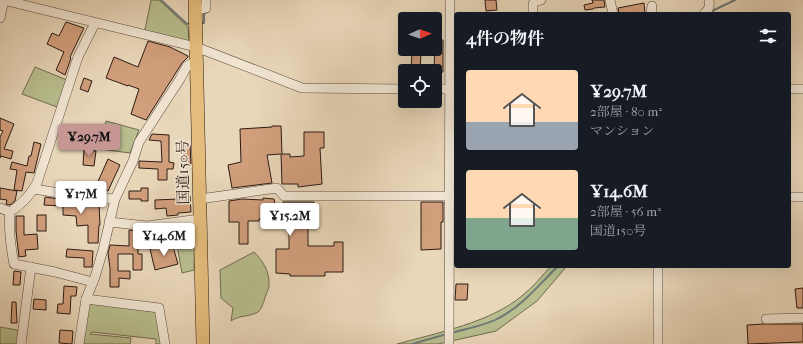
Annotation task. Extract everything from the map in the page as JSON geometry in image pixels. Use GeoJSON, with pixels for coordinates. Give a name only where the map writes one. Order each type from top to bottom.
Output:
{"type":"FeatureCollection","features":[{"type":"Feature","properties":{"kind":"highway","name":"国道150号"},"geometry":{"type":"LineString","coordinates":[[196,5],[203,344]]}},
{"type":"Feature","properties":{"kind":"street"},"geometry":{"type":"LineString","coordinates":[[0,18],[4,0],[196,47],[302,88],[398,89]]}},
{"type":"Feature","properties":{"kind":"street"},"geometry":{"type":"LineString","coordinates":[[196,5],[206,8],[206,0]]}},
{"type":"Feature","properties":{"kind":"street"},"geometry":{"type":"LineString","coordinates":[[449,337],[453,196],[453,89],[450,0]]}},
{"type":"Feature","properties":{"kind":"street"},"geometry":{"type":"LineString","coordinates":[[533,12],[535,1],[541,0]]}},
{"type":"Feature","properties":{"kind":"street"},"geometry":{"type":"LineString","coordinates":[[610,0],[613,12]]}},
{"type":"Feature","properties":{"kind":"street"},"geometry":{"type":"LineString","coordinates":[[706,12],[709,9],[709,0]]}},
{"type":"Feature","properties":{"kind":"street"},"geometry":{"type":"LineString","coordinates":[[10,212],[24,202],[34,188],[78,57],[96,23]]}},
{"type":"Feature","properties":{"kind":"street"},"geometry":{"type":"LineString","coordinates":[[79,344],[86,299],[103,250],[115,199],[133,161],[139,142],[180,79],[186,66],[196,61]]}},
{"type":"Feature","properties":{"kind":"street"},"geometry":{"type":"LineString","coordinates":[[442,89],[453,89]]}},
{"type":"Feature","properties":{"kind":"street"},"geometry":{"type":"LineString","coordinates":[[791,89],[803,89]]}},
{"type":"Feature","properties":{"kind":"street"},"geometry":{"type":"LineString","coordinates":[[34,188],[78,196],[115,199]]}},
{"type":"Feature","properties":{"kind":"street"},"geometry":{"type":"LineString","coordinates":[[200,199],[277,188],[284,196],[453,196]]}},
{"type":"Feature","properties":{"kind":"street"},"geometry":{"type":"LineString","coordinates":[[791,197],[803,197]]}},
{"type":"Feature","properties":{"kind":"street"},"geometry":{"type":"LineString","coordinates":[[0,208],[10,212]]}},
{"type":"Feature","properties":{"kind":"street"},"geometry":{"type":"LineString","coordinates":[[10,212],[11,248],[14,264],[55,272],[93,282]]}},
{"type":"Feature","properties":{"kind":"street"},"geometry":{"type":"LineString","coordinates":[[109,222],[147,226],[200,220]]}},
{"type":"Feature","properties":{"kind":"street"},"geometry":{"type":"LineString","coordinates":[[21,344],[31,267]]}},
{"type":"Feature","properties":{"kind":"street"},"geometry":{"type":"LineString","coordinates":[[658,268],[658,344]]}},
{"type":"Feature","properties":{"kind":"street"},"geometry":{"type":"LineString","coordinates":[[86,299],[159,308],[165,344]]}},
{"type":"Feature","properties":{"kind":"street"},"geometry":{"type":"LineString","coordinates":[[766,319],[803,318]]}},
{"type":"Feature","properties":{"kind":"green space"},"geometry":{"type":"Polygon","coordinates":[[[151,0],[159,0],[188,27],[189,45],[144,34],[151,0]]]}},
{"type":"Feature","properties":{"kind":"green space"},"geometry":{"type":"Polygon","coordinates":[[[35,67],[67,80],[57,107],[22,94],[35,67]]]}},
{"type":"Feature","properties":{"kind":"green space"},"geometry":{"type":"Polygon","coordinates":[[[106,121],[139,130],[130,153],[100,149],[106,121]]]}},
{"type":"Feature","properties":{"kind":"green space"},"geometry":{"type":"Polygon","coordinates":[[[195,220],[194,270],[182,273],[173,223],[195,220]]]}},
{"type":"Feature","properties":{"kind":"green space"},"geometry":{"type":"Polygon","coordinates":[[[254,252],[263,263],[267,271],[269,281],[268,290],[262,307],[258,312],[231,321],[233,308],[221,298],[220,270],[254,252]]]}},
{"type":"Feature","properties":{"kind":"green space"},"geometry":{"type":"Polygon","coordinates":[[[549,268],[565,268],[537,301],[496,331],[438,344],[397,344],[463,326],[480,319],[510,304],[534,285],[549,268]]]}},
{"type":"Feature","properties":{"kind":"green space"},"geometry":{"type":"Polygon","coordinates":[[[86,302],[159,308],[165,344],[156,344],[156,339],[92,332],[90,334],[131,338],[130,344],[82,344],[86,302]]]}},
{"type":"Feature","properties":{"kind":"green space"},"geometry":{"type":"Polygon","coordinates":[[[0,327],[23,331],[21,344],[0,344],[0,327]]]}},
{"type":"Feature","properties":{"kind":"building"},"geometry":{"type":"Polygon","coordinates":[[[485,0],[496,0],[497,10],[486,11],[485,0]]]}},
{"type":"Feature","properties":{"kind":"building"},"geometry":{"type":"Polygon","coordinates":[[[592,0],[604,0],[605,7],[585,10],[584,5],[593,3],[592,0]]]}},
{"type":"Feature","properties":{"kind":"building"},"geometry":{"type":"Polygon","coordinates":[[[644,3],[645,12],[619,12],[618,8],[644,3]]]}},
{"type":"Feature","properties":{"kind":"building"},"geometry":{"type":"Polygon","coordinates":[[[66,22],[84,28],[70,57],[71,58],[65,75],[56,70],[64,52],[47,44],[52,33],[59,36],[66,22]]]}},
{"type":"Feature","properties":{"kind":"building"},"geometry":{"type":"Polygon","coordinates":[[[443,40],[443,72],[442,64],[434,64],[434,56],[442,56],[443,40]]]}},
{"type":"Feature","properties":{"kind":"building"},"geometry":{"type":"Polygon","coordinates":[[[148,41],[170,47],[188,57],[182,63],[146,120],[131,114],[139,89],[106,78],[114,57],[138,67],[148,41]]]}},
{"type":"Feature","properties":{"kind":"building"},"geometry":{"type":"Polygon","coordinates":[[[412,56],[421,56],[420,64],[411,64],[412,56]]]}},
{"type":"Feature","properties":{"kind":"building"},"geometry":{"type":"Polygon","coordinates":[[[84,78],[92,81],[88,92],[80,89],[84,78]]]}},
{"type":"Feature","properties":{"kind":"building"},"geometry":{"type":"Polygon","coordinates":[[[0,118],[14,124],[4,149],[13,151],[11,159],[1,156],[0,158],[0,137],[3,131],[0,130],[0,118]]]}},
{"type":"Feature","properties":{"kind":"building"},"geometry":{"type":"Polygon","coordinates":[[[281,126],[282,154],[290,154],[290,157],[304,156],[304,132],[324,132],[324,148],[320,148],[322,184],[298,187],[298,184],[282,184],[281,154],[267,155],[272,183],[232,188],[228,165],[241,162],[240,129],[281,126]]]}},
{"type":"Feature","properties":{"kind":"building"},"geometry":{"type":"Polygon","coordinates":[[[152,134],[169,135],[169,162],[174,163],[173,169],[167,169],[167,180],[158,180],[158,169],[139,168],[139,161],[162,162],[161,141],[149,140],[152,134]]]}},
{"type":"Feature","properties":{"kind":"building"},"geometry":{"type":"Polygon","coordinates":[[[34,142],[41,144],[34,173],[26,172],[22,191],[14,190],[17,170],[10,169],[12,162],[27,166],[34,142]]]}},
{"type":"Feature","properties":{"kind":"building"},"geometry":{"type":"Polygon","coordinates":[[[190,145],[191,164],[183,164],[182,146],[190,145]]]}},
{"type":"Feature","properties":{"kind":"building"},"geometry":{"type":"Polygon","coordinates":[[[84,150],[96,151],[94,166],[83,165],[84,150]]]}},
{"type":"Feature","properties":{"kind":"building"},"geometry":{"type":"Polygon","coordinates":[[[108,159],[120,165],[108,191],[96,186],[108,159]]]}},
{"type":"Feature","properties":{"kind":"building"},"geometry":{"type":"Polygon","coordinates":[[[0,188],[17,191],[15,201],[10,205],[6,204],[7,200],[0,199],[0,188]]]}},
{"type":"Feature","properties":{"kind":"building"},"geometry":{"type":"Polygon","coordinates":[[[141,188],[148,188],[148,201],[141,201],[141,199],[129,199],[129,191],[141,191],[141,188]]]}},
{"type":"Feature","properties":{"kind":"building"},"geometry":{"type":"Polygon","coordinates":[[[190,196],[191,212],[167,216],[166,208],[155,209],[155,200],[179,199],[179,197],[190,196]]]}},
{"type":"Feature","properties":{"kind":"building"},"geometry":{"type":"Polygon","coordinates":[[[45,197],[72,201],[72,204],[99,204],[100,225],[98,243],[88,243],[88,225],[77,226],[76,216],[63,215],[63,206],[44,205],[45,197]]]}},
{"type":"Feature","properties":{"kind":"building"},"geometry":{"type":"Polygon","coordinates":[[[263,198],[274,199],[277,215],[284,214],[283,202],[314,202],[314,227],[308,227],[308,246],[334,246],[334,242],[343,242],[343,272],[325,272],[325,276],[290,276],[290,274],[276,273],[276,249],[289,249],[289,227],[286,227],[286,220],[259,219],[259,221],[248,221],[248,244],[239,244],[239,222],[229,222],[229,201],[242,199],[263,200],[263,198]]]}},
{"type":"Feature","properties":{"kind":"building"},"geometry":{"type":"Polygon","coordinates":[[[421,202],[443,202],[441,249],[421,250],[421,202]]]}},
{"type":"Feature","properties":{"kind":"building"},"geometry":{"type":"Polygon","coordinates":[[[37,215],[46,215],[46,231],[37,231],[37,215]]]}},
{"type":"Feature","properties":{"kind":"building"},"geometry":{"type":"Polygon","coordinates":[[[16,216],[24,216],[24,235],[37,234],[38,249],[25,250],[26,256],[19,257],[16,216]]]}},
{"type":"Feature","properties":{"kind":"building"},"geometry":{"type":"Polygon","coordinates":[[[129,230],[138,231],[138,254],[142,254],[142,270],[133,270],[133,254],[118,254],[118,271],[130,271],[130,279],[119,278],[119,287],[110,287],[108,253],[110,245],[129,246],[129,230]]]}},
{"type":"Feature","properties":{"kind":"building"},"geometry":{"type":"Polygon","coordinates":[[[172,243],[178,264],[155,270],[150,249],[172,243]]]}},
{"type":"Feature","properties":{"kind":"building"},"geometry":{"type":"Polygon","coordinates":[[[67,249],[93,251],[92,267],[84,267],[84,258],[66,257],[67,249]]]}},
{"type":"Feature","properties":{"kind":"building"},"geometry":{"type":"Polygon","coordinates":[[[14,271],[21,272],[20,285],[13,285],[14,271]]]}},
{"type":"Feature","properties":{"kind":"building"},"geometry":{"type":"Polygon","coordinates":[[[456,284],[468,284],[467,300],[455,300],[456,284]]]}},
{"type":"Feature","properties":{"kind":"building"},"geometry":{"type":"Polygon","coordinates":[[[64,286],[77,287],[76,296],[71,296],[70,314],[57,313],[58,304],[63,304],[64,286]]]}},
{"type":"Feature","properties":{"kind":"building"},"geometry":{"type":"Polygon","coordinates":[[[803,288],[803,308],[797,308],[795,289],[803,288]]]}},
{"type":"Feature","properties":{"kind":"building"},"geometry":{"type":"Polygon","coordinates":[[[34,299],[46,300],[46,310],[33,309],[34,299]]]}},
{"type":"Feature","properties":{"kind":"building"},"geometry":{"type":"Polygon","coordinates":[[[12,302],[16,302],[17,323],[11,323],[12,302]]]}},
{"type":"Feature","properties":{"kind":"building"},"geometry":{"type":"Polygon","coordinates":[[[803,324],[803,342],[748,344],[747,325],[803,324]]]}},
{"type":"Feature","properties":{"kind":"building"},"geometry":{"type":"Polygon","coordinates":[[[60,330],[73,331],[72,344],[59,343],[60,330]]]}},
{"type":"Feature","properties":{"kind":"waterway"},"geometry":{"type":"LineString","coordinates":[[161,0],[187,24],[191,23]]}},
{"type":"Feature","properties":{"kind":"waterway"},"geometry":{"type":"LineString","coordinates":[[712,12],[735,0]]}},
{"type":"Feature","properties":{"kind":"waterway"},"geometry":{"type":"LineString","coordinates":[[200,23],[204,23],[204,14],[209,11]]}},
{"type":"Feature","properties":{"kind":"waterway"},"geometry":{"type":"LineString","coordinates":[[451,333],[476,327],[499,318],[530,294],[556,268]]}},
{"type":"Feature","properties":{"kind":"waterway"},"geometry":{"type":"LineString","coordinates":[[412,344],[447,334]]}}]}
